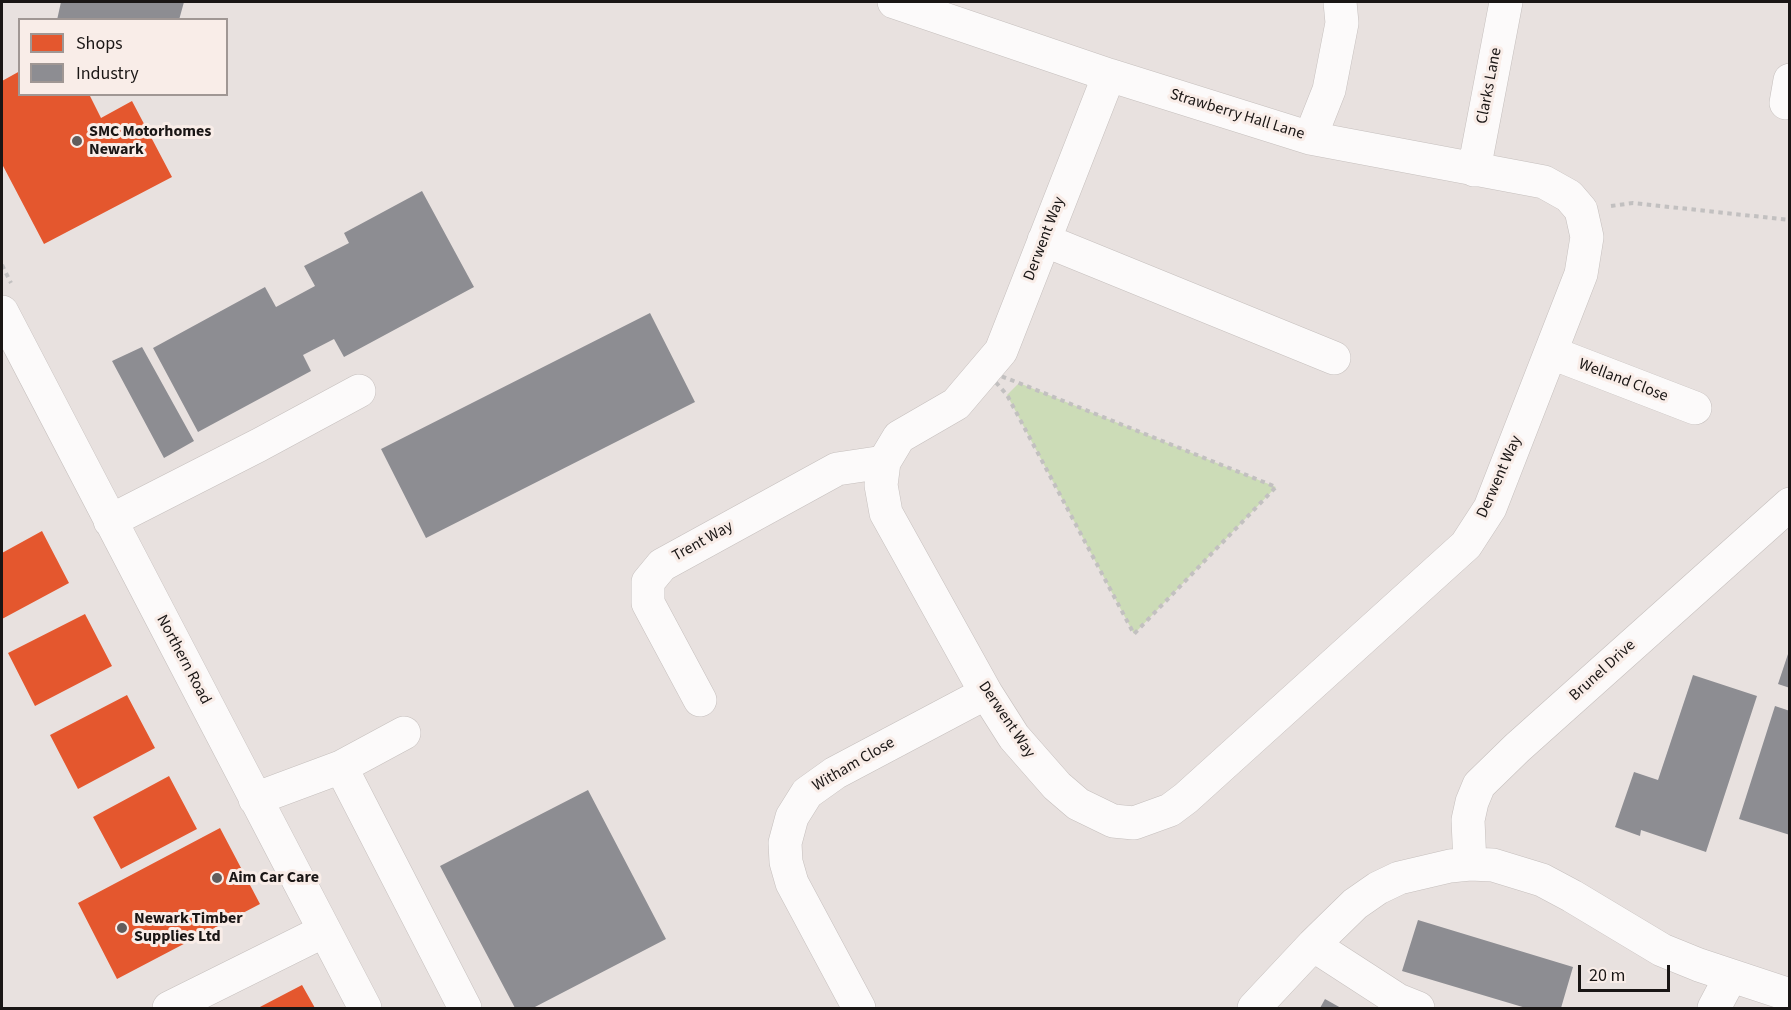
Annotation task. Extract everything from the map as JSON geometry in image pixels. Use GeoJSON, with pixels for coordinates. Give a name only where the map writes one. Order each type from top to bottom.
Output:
{"type":"FeatureCollection","features":[{"type":"Feature","properties":{"kind":"street","name":"Strawberry Hall Lane"},"geometry":{"type":"LineString","coordinates":[[894,2],[1109,75],[1311,138],[1544,182],[1569,196],[1581,210]]}},
{"type":"Feature","properties":{"kind":"street"},"geometry":{"type":"LineString","coordinates":[[1311,138],[1329,90],[1342,23],[1340,2]]}},
{"type":"Feature","properties":{"kind":"street","name":"Clarks Lane"},"geometry":{"type":"LineString","coordinates":[[1474,170],[1506,2]]}},
{"type":"Feature","properties":{"kind":"street","name":"Derwent Way"},"geometry":{"type":"LineString","coordinates":[[1109,75],[1001,351],[957,404],[899,437],[884,462],[881,485],[886,513],[986,693],[1014,737],[1057,786],[1078,804],[1113,821],[1134,823],[1170,810],[1466,546],[1490,508],[1581,274],[1587,237],[1581,210]]}},
{"type":"Feature","properties":{"kind":"street"},"geometry":{"type":"LineString","coordinates":[[1044,240],[1334,358]]}},
{"type":"Feature","properties":{"kind":"street","name":"Northern Road"},"geometry":{"type":"LineString","coordinates":[[2,312],[365,1008]]}},
{"type":"Feature","properties":{"kind":"street","name":"Welland Close"},"geometry":{"type":"LineString","coordinates":[[1551,353],[1695,408]]}},
{"type":"Feature","properties":{"kind":"street"},"geometry":{"type":"LineString","coordinates":[[110,521],[359,391]]}},
{"type":"Feature","properties":{"kind":"street","name":"Trent Way"},"geometry":{"type":"LineString","coordinates":[[700,700],[648,603],[648,582],[662,565],[837,468],[884,462]]}},
{"type":"Feature","properties":{"kind":"street","name":"Brunel Drive"},"geometry":{"type":"LineString","coordinates":[[1470,864],[1468,820],[1479,785],[1517,748],[1790,504]]}},
{"type":"Feature","properties":{"kind":"street","name":"Witham Close"},"geometry":{"type":"LineString","coordinates":[[859,1008],[792,883],[786,862],[785,843],[792,817],[807,793],[835,773],[986,693]]}},
{"type":"Feature","properties":{"kind":"street"},"geometry":{"type":"LineString","coordinates":[[255,799],[341,767],[404,733]]}},
{"type":"Feature","properties":{"kind":"street"},"geometry":{"type":"LineString","coordinates":[[341,767],[465,1008]]}},
{"type":"Feature","properties":{"kind":"street"},"geometry":{"type":"LineString","coordinates":[[1254,1008],[1355,904],[1399,878],[1470,864],[1493,865],[1542,880],[1662,950],[1790,995]]}},
{"type":"Feature","properties":{"kind":"street"},"geometry":{"type":"LineString","coordinates":[[169,1008],[324,931]]}},
{"type":"Feature","properties":{"kind":"street"},"geometry":{"type":"LineString","coordinates":[[1313,945],[1398,1000],[1418,1008]]}},
{"type":"Feature","properties":{"kind":"street"},"geometry":{"type":"LineString","coordinates":[[1714,1008],[1731,976]]}},
{"type":"Feature","properties":{"kind":"path"},"geometry":{"type":"LineString","coordinates":[[1581,210],[1633,203],[1790,220]]}},
{"type":"Feature","properties":{"kind":"path"},"geometry":{"type":"LineString","coordinates":[[985,370],[1020,383],[1276,487],[1134,634],[1007,395],[985,370]]}},
{"type":"Feature","properties":{"kind":"green space"},"geometry":{"type":"Polygon","coordinates":[[[1019,383],[1276,487],[1134,634],[1007,395],[1019,383]]]}},
{"type":"Feature","properties":{"kind":"building: Shops","name":"SMC Motorhomes Newark"},"geometry":{"type":"Polygon","coordinates":[[[18,72],[18,96],[90,96],[101,118],[132,101],[172,177],[44,244],[2,164],[2,81],[18,72]]]}},
{"type":"Feature","properties":{"kind":"building: Shops"},"geometry":{"type":"Polygon","coordinates":[[[42,531],[69,583],[2,619],[2,553],[42,531]]]}},
{"type":"Feature","properties":{"kind":"building: Shops"},"geometry":{"type":"Polygon","coordinates":[[[85,614],[112,666],[35,706],[8,653],[85,614]]]}},
{"type":"Feature","properties":{"kind":"building: Shops"},"geometry":{"type":"Polygon","coordinates":[[[127,695],[155,748],[78,789],[50,735],[127,695]]]}},
{"type":"Feature","properties":{"kind":"building: Shops"},"geometry":{"type":"Polygon","coordinates":[[[169,776],[197,829],[121,869],[93,817],[169,776]]]}},
{"type":"Feature","properties":{"kind":"building: Shops"},"geometry":{"type":"Polygon","coordinates":[[[220,828],[260,904],[117,979],[78,903],[220,828]]]}},
{"type":"Feature","properties":{"kind":"building: Shops"},"geometry":{"type":"Polygon","coordinates":[[[302,985],[315,1008],[258,1008],[302,985]]]}},
{"type":"Feature","properties":{"kind":"building: Industry"},"geometry":{"type":"Polygon","coordinates":[[[61,2],[184,2],[180,18],[57,18],[61,2]]]}},
{"type":"Feature","properties":{"kind":"building: Industry"},"geometry":{"type":"Polygon","coordinates":[[[422,191],[474,287],[344,357],[334,339],[303,355],[311,371],[198,432],[153,348],[265,287],[276,307],[315,286],[304,266],[349,243],[344,233],[422,191]]]}},
{"type":"Feature","properties":{"kind":"building: Industry"},"geometry":{"type":"Polygon","coordinates":[[[650,313],[695,402],[426,538],[381,449],[650,313]]]}},
{"type":"Feature","properties":{"kind":"building: Industry"},"geometry":{"type":"Polygon","coordinates":[[[142,347],[194,441],[164,458],[112,361],[142,347]]]}},
{"type":"Feature","properties":{"kind":"building: Industry"},"geometry":{"type":"Polygon","coordinates":[[[1790,651],[1790,688],[1778,684],[1790,651]]]}},
{"type":"Feature","properties":{"kind":"building: Industry"},"geometry":{"type":"Polygon","coordinates":[[[1693,675],[1757,696],[1706,852],[1641,830],[1640,836],[1615,827],[1634,772],[1658,780],[1693,675]]]}},
{"type":"Feature","properties":{"kind":"building: Industry"},"geometry":{"type":"Polygon","coordinates":[[[1775,706],[1790,711],[1790,835],[1739,819],[1775,706]]]}},
{"type":"Feature","properties":{"kind":"building: Industry"},"geometry":{"type":"Polygon","coordinates":[[[588,790],[666,939],[533,1008],[515,1008],[440,866],[588,790]]]}},
{"type":"Feature","properties":{"kind":"building: Industry"},"geometry":{"type":"Polygon","coordinates":[[[1418,920],[1573,967],[1561,1008],[1526,1008],[1402,971],[1418,920]]]}},
{"type":"Feature","properties":{"kind":"building: Industry"},"geometry":{"type":"Polygon","coordinates":[[[1325,999],[1341,1008],[1320,1008],[1325,999]]]}},
{"type":"Feature","properties":{"kind":"place","name":"SMC Motorhomes Newark"},"geometry":{"type":"Point","coordinates":[77,141]}},
{"type":"Feature","properties":{"kind":"place","name":"Aim Car Care"},"geometry":{"type":"Point","coordinates":[217,878]}},
{"type":"Feature","properties":{"kind":"place","name":"Newark Timber Supplies Ltd"},"geometry":{"type":"Point","coordinates":[122,928]}}]}
